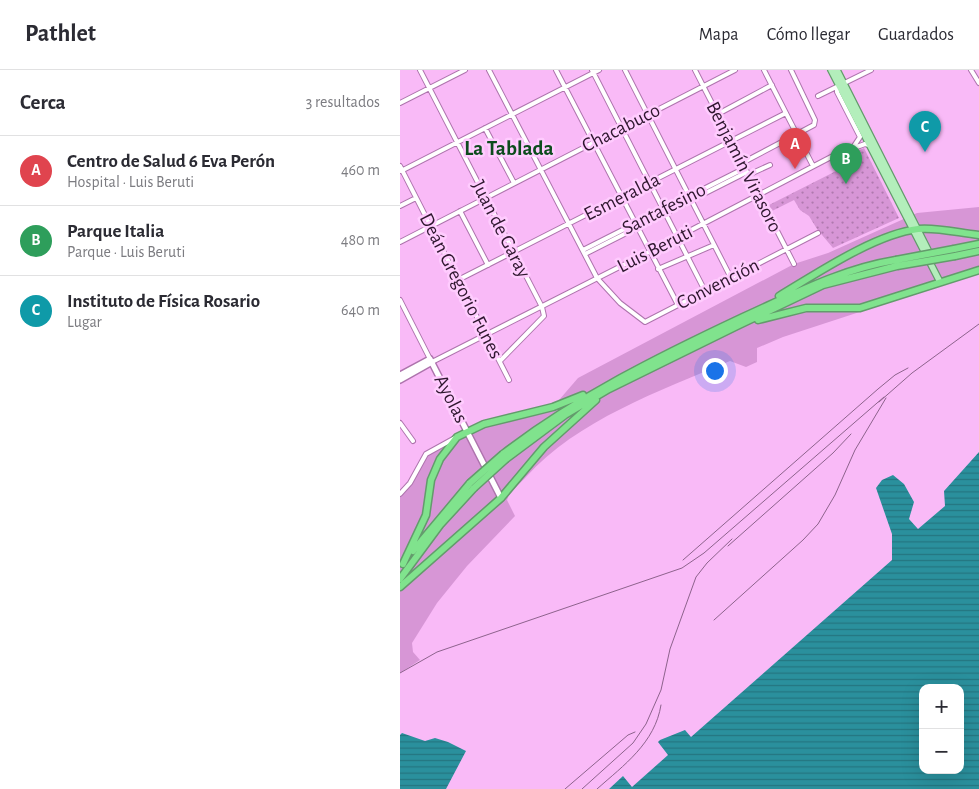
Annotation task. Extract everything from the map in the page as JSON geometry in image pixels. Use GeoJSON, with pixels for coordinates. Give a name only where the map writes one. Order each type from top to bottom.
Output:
{"type":"FeatureCollection","features":[{"type":"Feature","properties":{"kind":"highway"},"geometry":{"type":"LineString","coordinates":[[401,566],[436,521],[505,456],[607,388],[744,316],[870,244],[915,229],[979,235]]}},
{"type":"Feature","properties":{"kind":"highway"},"geometry":{"type":"LineString","coordinates":[[744,316],[818,282],[881,266],[954,252],[979,244]]}},
{"type":"Feature","properties":{"kind":"highway"},"geometry":{"type":"LineString","coordinates":[[954,252],[979,252]]}},
{"type":"Feature","properties":{"kind":"highway"},"geometry":{"type":"LineString","coordinates":[[401,566],[423,522],[432,480],[440,458],[457,437],[484,424],[553,407],[607,388],[824,285],[868,269]]}},
{"type":"Feature","properties":{"kind":"highway"},"geometry":{"type":"LineString","coordinates":[[737,326],[783,312],[806,308],[860,308],[979,270]]}},
{"type":"Feature","properties":{"kind":"highway"},"geometry":{"type":"LineString","coordinates":[[400,586],[501,498],[529,463],[558,432],[607,388]]}},
{"type":"Feature","properties":{"kind":"highway"},"geometry":{"type":"LineString","coordinates":[[400,579],[472,486]]}},
{"type":"Feature","properties":{"kind":"main road"},"geometry":{"type":"LineString","coordinates":[[831,70],[942,282]]}},
{"type":"Feature","properties":{"kind":"main road"},"geometry":{"type":"LineString","coordinates":[[837,70],[840,85],[869,145],[915,229]]}},
{"type":"Feature","properties":{"kind":"street","name":"Juan de Garay"},"geometry":{"type":"LineString","coordinates":[[420,70],[542,307]]}},
{"type":"Feature","properties":{"kind":"street"},"geometry":{"type":"LineString","coordinates":[[400,104],[465,70]]}},
{"type":"Feature","properties":{"kind":"street"},"geometry":{"type":"LineString","coordinates":[[490,70],[597,278]]}},
{"type":"Feature","properties":{"kind":"street"},"geometry":{"type":"LineString","coordinates":[[556,70],[678,305]]}},
{"type":"Feature","properties":{"kind":"street"},"geometry":{"type":"LineString","coordinates":[[401,169],[457,143],[593,71],[599,70]]}},
{"type":"Feature","properties":{"kind":"street"},"geometry":{"type":"LineString","coordinates":[[625,70],[730,278]]}},
{"type":"Feature","properties":{"kind":"street","name":"Benjamín Virasoro"},"geometry":{"type":"LineString","coordinates":[[696,70],[794,264]]}},
{"type":"Feature","properties":{"kind":"street","name":"Chacabuco"},"geometry":{"type":"LineString","coordinates":[[400,242],[734,70]]}},
{"type":"Feature","properties":{"kind":"street"},"geometry":{"type":"LineString","coordinates":[[764,70],[813,166]]}},
{"type":"Feature","properties":{"kind":"street"},"geometry":{"type":"LineString","coordinates":[[742,163],[814,125],[815,120],[791,70]]}},
{"type":"Feature","properties":{"kind":"street"},"geometry":{"type":"LineString","coordinates":[[818,96],[870,70]]}},
{"type":"Feature","properties":{"kind":"street"},"geometry":{"type":"LineString","coordinates":[[971,70],[978,83]]}},
{"type":"Feature","properties":{"kind":"street"},"geometry":{"type":"LineString","coordinates":[[593,71],[705,291]]}},
{"type":"Feature","properties":{"kind":"street"},"geometry":{"type":"LineString","coordinates":[[718,114],[772,85]]}},
{"type":"Feature","properties":{"kind":"street","name":"Luis Beruti"},"geometry":{"type":"LineString","coordinates":[[431,361],[542,307],[832,156],[841,163],[848,159],[860,137],[837,92],[840,85]]}},
{"type":"Feature","properties":{"kind":"street","name":"Esmeralda"},"geometry":{"type":"LineString","coordinates":[[458,280],[786,113]]}},
{"type":"Feature","properties":{"kind":"street"},"geometry":{"type":"LineString","coordinates":[[485,128],[514,183]]}},
{"type":"Feature","properties":{"kind":"street"},"geometry":{"type":"LineString","coordinates":[[852,149],[865,144],[869,145]]}},
{"type":"Feature","properties":{"kind":"street","name":"Santafesino"},"geometry":{"type":"LineString","coordinates":[[584,252],[690,198],[747,172],[770,165]]}},
{"type":"Feature","properties":{"kind":"street","name":"Deán Gregorio Funes"},"geometry":{"type":"LineString","coordinates":[[401,169],[509,380]]}},
{"type":"Feature","properties":{"kind":"street"},"geometry":{"type":"LineString","coordinates":[[400,206],[416,198]]}},
{"type":"Feature","properties":{"kind":"street"},"geometry":{"type":"LineString","coordinates":[[460,211],[488,265]]}},
{"type":"Feature","properties":{"kind":"street","name":"Convención"},"geometry":{"type":"LineString","coordinates":[[597,278],[620,303],[645,322],[818,232]]}},
{"type":"Feature","properties":{"kind":"street"},"geometry":{"type":"LineString","coordinates":[[658,269],[714,245]]}},
{"type":"Feature","properties":{"kind":"street","name":"Ayolas"},"geometry":{"type":"LineString","coordinates":[[400,300],[402,308],[501,498]]}},
{"type":"Feature","properties":{"kind":"street"},"geometry":{"type":"LineString","coordinates":[[500,361],[544,316],[542,307]]}},
{"type":"Feature","properties":{"kind":"street"},"geometry":{"type":"LineString","coordinates":[[400,375],[431,361]]}},
{"type":"Feature","properties":{"kind":"street"},"geometry":{"type":"LineString","coordinates":[[400,380],[431,361]]}},
{"type":"Feature","properties":{"kind":"street"},"geometry":{"type":"LineString","coordinates":[[400,424],[414,441]]}},
{"type":"Feature","properties":{"kind":"street"},"geometry":{"type":"LineString","coordinates":[[400,494],[410,483],[426,454],[457,437]]}},
{"type":"Feature","properties":{"kind":"shaded area"},"geometry":{"type":"Polygon","coordinates":[[[864,148],[899,218],[833,248],[809,216],[800,210],[794,200],[772,211],[769,205],[842,168],[853,161],[855,152],[864,148]]]}},
{"type":"Feature","properties":{"kind":"shaded area"},"geometry":{"type":"Polygon","coordinates":[[[979,207],[979,273],[783,337],[757,348],[757,362],[746,367],[730,361],[648,396],[595,423],[547,457],[510,493],[507,500],[515,516],[467,566],[437,603],[412,643],[413,652],[420,660],[400,673],[400,494],[410,483],[426,454],[467,431],[553,407],[578,378],[794,264],[828,253],[917,213],[979,207]]]}},
{"type":"Feature","properties":{"kind":"shaded area"},"geometry":{"type":"Polygon","coordinates":[[[979,452],[979,789],[609,789],[623,776],[632,787],[668,755],[658,742],[660,740],[685,730],[691,737],[892,560],[892,534],[876,488],[882,480],[893,475],[904,484],[914,502],[909,519],[918,529],[945,506],[944,491],[979,452]]]}},
{"type":"Feature","properties":{"kind":"shaded area"},"geometry":{"type":"Polygon","coordinates":[[[402,733],[425,741],[435,738],[466,751],[446,789],[400,789],[400,735],[402,733]]]}},
{"type":"Feature","properties":{"kind":"railway"},"geometry":{"type":"LineString","coordinates":[[879,402],[912,373],[979,324]]}},
{"type":"Feature","properties":{"kind":"railway"},"geometry":{"type":"LineString","coordinates":[[683,560],[878,389],[895,375],[908,368]]}},
{"type":"Feature","properties":{"kind":"railway"},"geometry":{"type":"LineString","coordinates":[[400,673],[437,652],[682,568],[704,553],[884,397]]}},
{"type":"Feature","properties":{"kind":"railway"},"geometry":{"type":"LineString","coordinates":[[714,620],[803,540],[818,524],[835,495],[855,450],[886,398]]}},
{"type":"Feature","properties":{"kind":"railway"},"geometry":{"type":"LineString","coordinates":[[728,546],[833,453],[851,434]]}},
{"type":"Feature","properties":{"kind":"railway"},"geometry":{"type":"LineString","coordinates":[[582,789],[633,743],[646,724],[661,690],[670,649],[696,577],[707,563],[732,539]]}},
{"type":"Feature","properties":{"kind":"railway"},"geometry":{"type":"LineString","coordinates":[[597,789],[628,762],[645,742],[658,719],[661,705]]}},
{"type":"Feature","properties":{"kind":"railway"},"geometry":{"type":"LineString","coordinates":[[565,789],[628,735],[635,732]]}},
{"type":"Feature","properties":{"kind":"place","name":"Instituto de Física Rosario"},"geometry":{"type":"Point","coordinates":[925,152]}},
{"type":"Feature","properties":{"kind":"place","name":"Centro de Salud 6 Eva Perón"},"geometry":{"type":"Point","coordinates":[795,169]}},
{"type":"Feature","properties":{"kind":"place","name":"Parque Italia"},"geometry":{"type":"Point","coordinates":[846,184]}},
{"type":"Feature","properties":{"kind":"district","name":"La Tablada"},"geometry":{"type":"Point","coordinates":[509,148]}}]}
